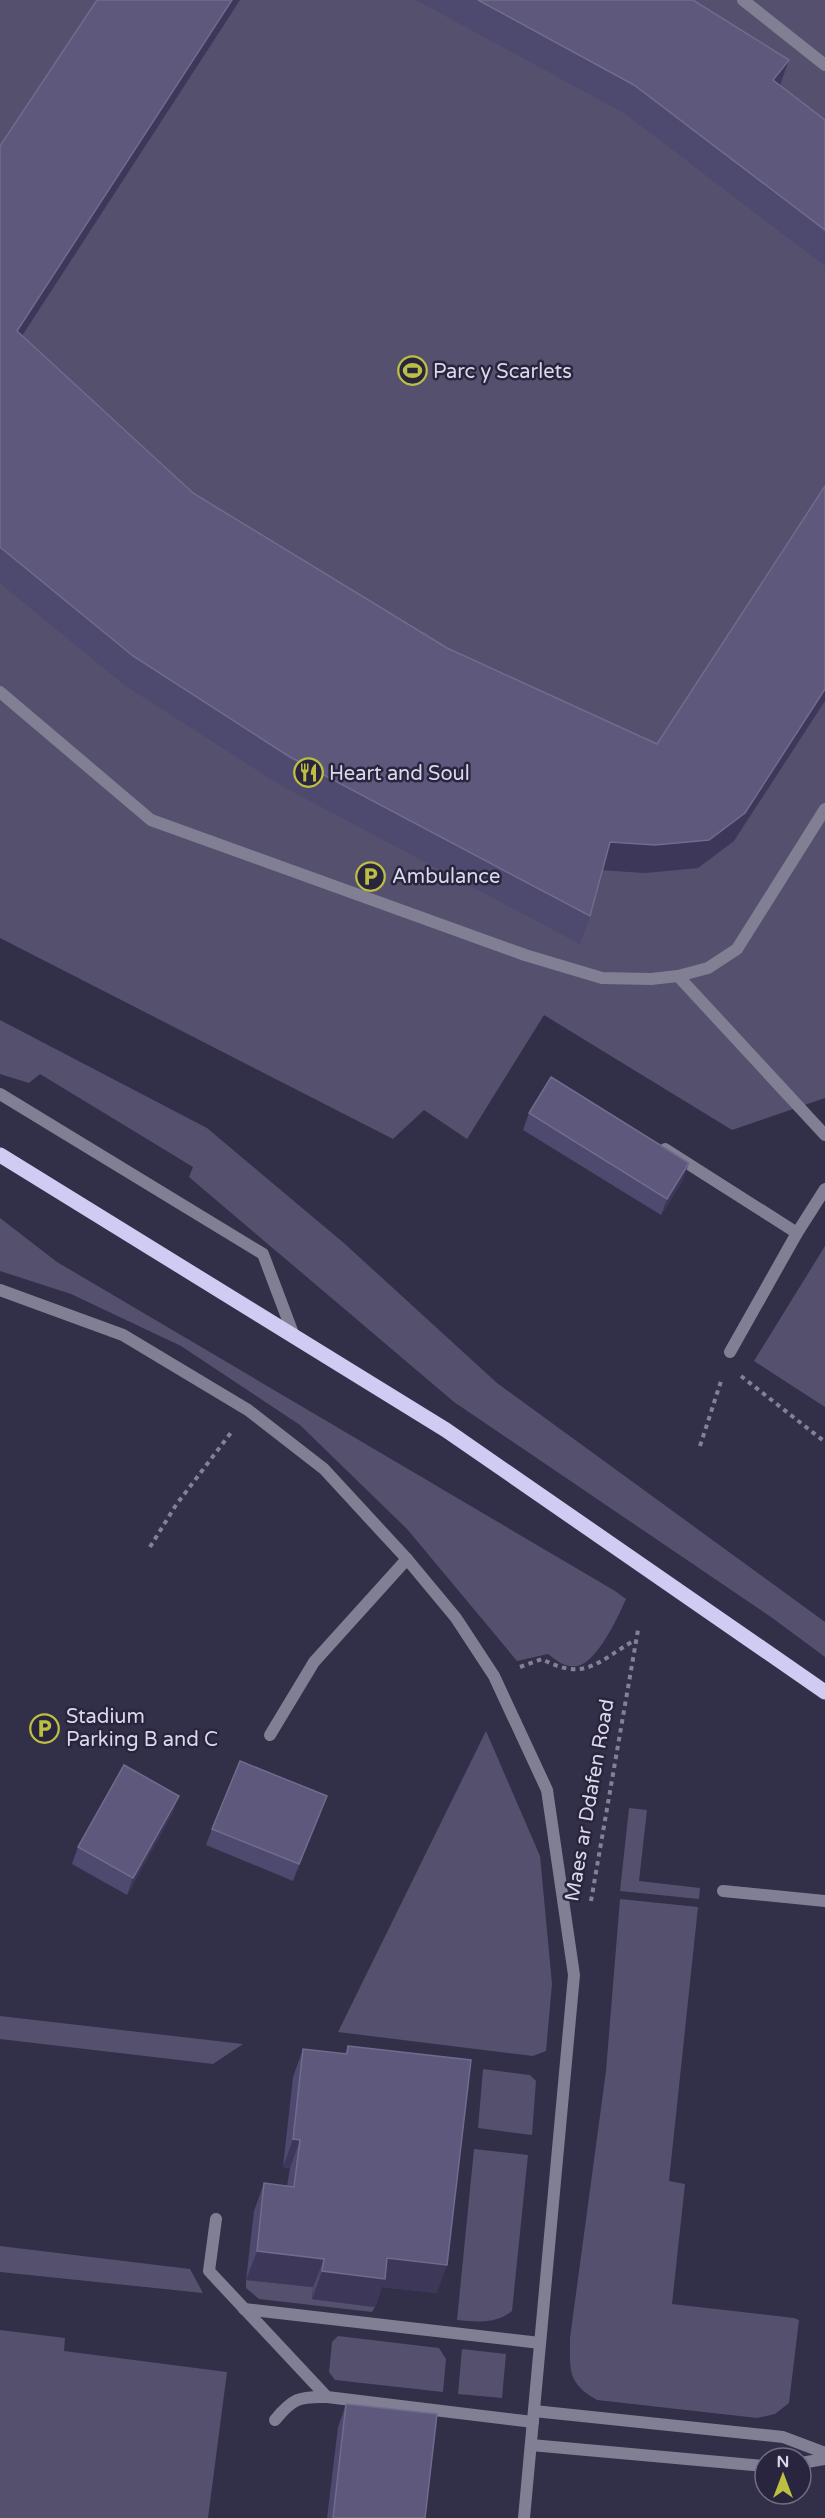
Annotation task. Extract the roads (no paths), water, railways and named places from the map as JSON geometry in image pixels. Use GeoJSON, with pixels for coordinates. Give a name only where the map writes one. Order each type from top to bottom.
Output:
{"type":"FeatureCollection","features":[{"type":"Feature","properties":{"kind":"main road"},"geometry":{"type":"LineString","coordinates":[[0,1155],[446,1430],[825,1692]]}},
{"type":"Feature","properties":{"kind":"lane"},"geometry":{"type":"LineString","coordinates":[[743,0],[825,65]]}},
{"type":"Feature","properties":{"kind":"lane"},"geometry":{"type":"LineString","coordinates":[[0,692],[151,820],[525,955],[602,978],[651,979],[678,976],[708,968],[737,949],[825,810]]}},
{"type":"Feature","properties":{"kind":"lane"},"geometry":{"type":"LineString","coordinates":[[678,976],[825,1135]]}},
{"type":"Feature","properties":{"kind":"lane"},"geometry":{"type":"LineString","coordinates":[[0,1094],[263,1254],[294,1336]]}},
{"type":"Feature","properties":{"kind":"lane"},"geometry":{"type":"LineString","coordinates":[[656,1143],[796,1233]]}},
{"type":"Feature","properties":{"kind":"lane"},"geometry":{"type":"LineString","coordinates":[[730,1352],[796,1233],[825,1189]]}},
{"type":"Feature","properties":{"kind":"lane"},"geometry":{"type":"LineString","coordinates":[[0,1290],[123,1335],[248,1410],[324,1469],[407,1559],[456,1618],[494,1676],[547,1790],[574,1976],[524,2518]]}},
{"type":"Feature","properties":{"kind":"lane"},"geometry":{"type":"LineString","coordinates":[[270,1735],[314,1662],[407,1559]]}},
{"type":"Feature","properties":{"kind":"lane"},"geometry":{"type":"LineString","coordinates":[[723,1891],[825,1901]]}},
{"type":"Feature","properties":{"kind":"lane"},"geometry":{"type":"LineString","coordinates":[[216,2219],[209,2271],[327,2397]]}},
{"type":"Feature","properties":{"kind":"lane"},"geometry":{"type":"LineString","coordinates":[[244,2309],[540,2343]]}},
{"type":"Feature","properties":{"kind":"lane"},"geometry":{"type":"LineString","coordinates":[[275,2420],[289,2403],[306,2397],[327,2397],[783,2437],[825,2453]]}},
{"type":"Feature","properties":{"kind":"lane"},"geometry":{"type":"LineString","coordinates":[[531,2445],[753,2465]]}},
{"type":"Feature","properties":{"kind":"place","name":"Parc y Scarlets"},"geometry":{"type":"Point","coordinates":[412,371]}},
{"type":"Feature","properties":{"kind":"place","name":"Heart and Soul"},"geometry":{"type":"Point","coordinates":[308,773]}},
{"type":"Feature","properties":{"kind":"place","name":"Ambulance"},"geometry":{"type":"Point","coordinates":[371,876]}},
{"type":"Feature","properties":{"kind":"place","name":"Stadium Parking B and C"},"geometry":{"type":"Point","coordinates":[45,1728]}}]}
